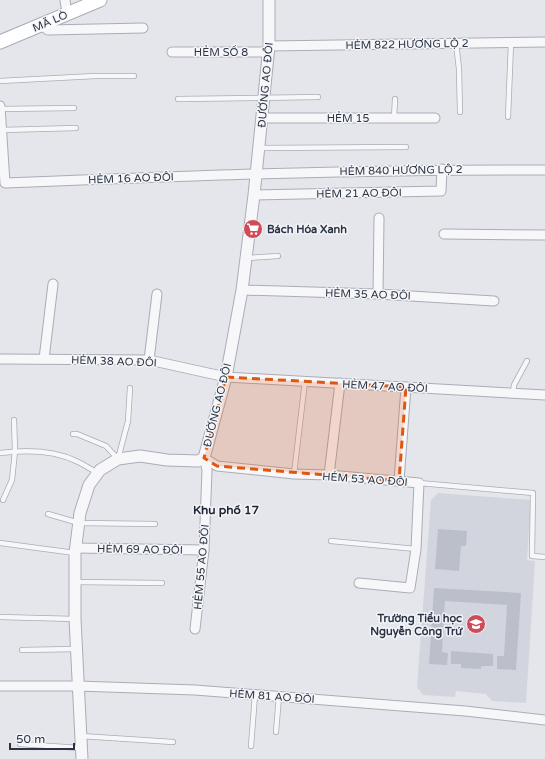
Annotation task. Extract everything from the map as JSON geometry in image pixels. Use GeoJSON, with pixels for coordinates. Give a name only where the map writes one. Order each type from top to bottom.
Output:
{"type":"FeatureCollection","features":[{"type":"Feature","properties":{"kind":"main road","name":"MÃ LÒ"},"geometry":{"type":"LineString","coordinates":[[0,42],[100,0]]}},
{"type":"Feature","properties":{"kind":"street"},"geometry":{"type":"LineString","coordinates":[[65,0],[67,14]]}},
{"type":"Feature","properties":{"kind":"street","name":"ĐƯỜNG AO ĐÔI"},"geometry":{"type":"LineString","coordinates":[[82,753],[74,582],[75,550],[80,513],[89,485],[100,470],[118,459],[140,456],[167,460],[198,462],[204,458],[226,377],[242,290],[254,195],[269,49],[269,0]]}},
{"type":"Feature","properties":{"kind":"street"},"geometry":{"type":"LineString","coordinates":[[41,25],[48,30],[143,28]]}},
{"type":"Feature","properties":{"kind":"street","name":"HẺM 822 HƯƠNG LỘ 2"},"geometry":{"type":"LineString","coordinates":[[269,49],[456,43],[545,42]]}},
{"type":"Feature","properties":{"kind":"street","name":"HẺM SỐ 8"},"geometry":{"type":"LineString","coordinates":[[172,52],[269,49]]}},
{"type":"Feature","properties":{"kind":"street"},"geometry":{"type":"LineString","coordinates":[[0,106],[2,130],[2,185]]}},
{"type":"Feature","properties":{"kind":"street","name":"HẺM 15"},"geometry":{"type":"LineString","coordinates":[[262,118],[435,118]]}},
{"type":"Feature","properties":{"kind":"street","name":"HẺM 840 HƯƠNG LỘ 2"},"geometry":{"type":"LineString","coordinates":[[256,173],[442,169],[545,170]]}},
{"type":"Feature","properties":{"kind":"street","name":"HẺM 21 AO ĐÔI"},"geometry":{"type":"LineString","coordinates":[[254,195],[441,192],[442,169]]}},
{"type":"Feature","properties":{"kind":"street","name":"HẺM 16 AO ĐÔI"},"geometry":{"type":"LineString","coordinates":[[2,185],[256,173]]}},
{"type":"Feature","properties":{"kind":"street"},"geometry":{"type":"LineString","coordinates":[[378,294],[379,218]]}},
{"type":"Feature","properties":{"kind":"street"},"geometry":{"type":"LineString","coordinates":[[444,234],[545,235]]}},
{"type":"Feature","properties":{"kind":"street"},"geometry":{"type":"LineString","coordinates":[[44,359],[53,284]]}},
{"type":"Feature","properties":{"kind":"street","name":"HẺM 35 AO ĐÔI"},"geometry":{"type":"LineString","coordinates":[[242,290],[378,294],[494,301]]}},
{"type":"Feature","properties":{"kind":"street"},"geometry":{"type":"LineString","coordinates":[[149,360],[157,294]]}},
{"type":"Feature","properties":{"kind":"street","name":"HẺM 38 AO ĐÔI"},"geometry":{"type":"LineString","coordinates":[[0,359],[149,360],[226,377]]}},
{"type":"Feature","properties":{"kind":"street","name":"HẺM 47 AO ĐÔI"},"geometry":{"type":"LineString","coordinates":[[226,377],[545,395]]}},
{"type":"Feature","properties":{"kind":"street"},"geometry":{"type":"LineString","coordinates":[[329,475],[340,383]]}},
{"type":"Feature","properties":{"kind":"street"},"geometry":{"type":"LineString","coordinates":[[399,481],[406,387]]}},
{"type":"Feature","properties":{"kind":"street","name":"HẺM 53 AO ĐÔI"},"geometry":{"type":"LineString","coordinates":[[204,458],[217,466],[294,474],[329,475],[419,482],[416,549],[410,588],[359,583]]}},
{"type":"Feature","properties":{"kind":"street","name":"HẺM 55 AO ĐÔI"},"geometry":{"type":"LineString","coordinates":[[196,629],[204,550],[207,470],[204,458]]}},
{"type":"Feature","properties":{"kind":"street","name":"HẺM 69 AO ĐÔI"},"geometry":{"type":"LineString","coordinates":[[75,550],[204,550]]}},
{"type":"Feature","properties":{"kind":"street","name":"HẺM 81 AO ĐÔI"},"geometry":{"type":"LineString","coordinates":[[0,686],[78,686],[187,690],[465,711],[545,720]]}},
{"type":"Feature","properties":{"kind":"lane"},"geometry":{"type":"LineString","coordinates":[[456,43],[460,112]]}},
{"type":"Feature","properties":{"kind":"lane"},"geometry":{"type":"LineString","coordinates":[[508,117],[511,43]]}},
{"type":"Feature","properties":{"kind":"lane"},"geometry":{"type":"LineString","coordinates":[[0,81],[95,76],[134,76]]}},
{"type":"Feature","properties":{"kind":"lane"},"geometry":{"type":"LineString","coordinates":[[178,100],[318,97]]}},
{"type":"Feature","properties":{"kind":"lane"},"geometry":{"type":"LineString","coordinates":[[394,118],[395,99]]}},
{"type":"Feature","properties":{"kind":"lane"},"geometry":{"type":"LineString","coordinates":[[0,109],[74,108]]}},
{"type":"Feature","properties":{"kind":"lane"},"geometry":{"type":"LineString","coordinates":[[2,130],[76,128]]}},
{"type":"Feature","properties":{"kind":"lane"},"geometry":{"type":"LineString","coordinates":[[259,148],[406,147]]}},
{"type":"Feature","properties":{"kind":"lane"},"geometry":{"type":"LineString","coordinates":[[245,258],[278,256]]}},
{"type":"Feature","properties":{"kind":"lane"},"geometry":{"type":"LineString","coordinates":[[513,393],[514,385],[527,360]]}},
{"type":"Feature","properties":{"kind":"lane"},"geometry":{"type":"LineString","coordinates":[[294,474],[305,381]]}},
{"type":"Feature","properties":{"kind":"lane"},"geometry":{"type":"LineString","coordinates":[[118,459],[128,421],[130,388]]}},
{"type":"Feature","properties":{"kind":"lane"},"geometry":{"type":"LineString","coordinates":[[3,500],[12,480],[15,451],[14,420]]}},
{"type":"Feature","properties":{"kind":"lane"},"geometry":{"type":"LineString","coordinates":[[73,434],[77,434],[106,446],[118,459]]}},
{"type":"Feature","properties":{"kind":"lane"},"geometry":{"type":"LineString","coordinates":[[0,453],[15,451],[49,452],[75,461],[98,473]]}},
{"type":"Feature","properties":{"kind":"lane"},"geometry":{"type":"LineString","coordinates":[[419,482],[533,493],[532,556],[545,557]]}},
{"type":"Feature","properties":{"kind":"lane"},"geometry":{"type":"LineString","coordinates":[[48,514],[79,523],[155,524]]}},
{"type":"Feature","properties":{"kind":"lane"},"geometry":{"type":"LineString","coordinates":[[331,541],[416,549]]}},
{"type":"Feature","properties":{"kind":"lane"},"geometry":{"type":"LineString","coordinates":[[0,543],[75,550]]}},
{"type":"Feature","properties":{"kind":"lane"},"geometry":{"type":"LineString","coordinates":[[74,582],[162,583]]}},
{"type":"Feature","properties":{"kind":"lane"},"geometry":{"type":"LineString","coordinates":[[0,617],[75,619]]}},
{"type":"Feature","properties":{"kind":"lane"},"geometry":{"type":"LineString","coordinates":[[22,650],[76,649]]}},
{"type":"Feature","properties":{"kind":"lane"},"geometry":{"type":"LineString","coordinates":[[251,746],[256,695]]}},
{"type":"Feature","properties":{"kind":"lane"},"geometry":{"type":"LineString","coordinates":[[276,732],[279,696]]}},
{"type":"Feature","properties":{"kind":"lane"},"geometry":{"type":"LineString","coordinates":[[81,736],[173,742]]}},
{"type":"Feature","properties":{"kind":"lane"},"geometry":{"type":"LineString","coordinates":[[20,744],[82,753]]}},
{"type":"Feature","properties":{"kind":"highlighted area"},"geometry":{"type":"Polygon","coordinates":[[[226,377],[406,387],[399,481],[217,466],[204,458],[226,377]]]}},
{"type":"Feature","properties":{"kind":"shaded area","name":"Trường Tiểu học Nguyễn Công Trứ"},"geometry":{"type":"Polygon","coordinates":[[[438,493],[531,500],[527,560],[535,561],[526,703],[492,701],[486,694],[456,691],[455,697],[423,695],[417,687],[431,500],[438,493]]]}},
{"type":"Feature","properties":{"kind":"building"},"geometry":{"type":"Polygon","coordinates":[[[438,529],[467,531],[466,546],[461,546],[459,571],[435,569],[438,529]]]}},
{"type":"Feature","properties":{"kind":"building"},"geometry":{"type":"Polygon","coordinates":[[[434,588],[521,593],[516,670],[497,669],[497,656],[504,656],[507,605],[445,601],[442,652],[448,653],[447,665],[429,664],[434,588]]]}},
{"type":"Feature","properties":{"kind":"building"},"geometry":{"type":"Polygon","coordinates":[[[451,651],[493,654],[493,666],[481,666],[481,669],[461,668],[461,664],[451,664],[451,651]]]}},
{"type":"Feature","properties":{"kind":"place","name":"Bách Hóa Xanh"},"geometry":{"type":"Point","coordinates":[253,229]}},
{"type":"Feature","properties":{"kind":"place","name":"Trường Tiểu học Nguyễn Công Trứ"},"geometry":{"type":"Point","coordinates":[476,624]}},
{"type":"Feature","properties":{"kind":"district","name":"Khu phố 17"},"geometry":{"type":"Point","coordinates":[226,510]}}]}
